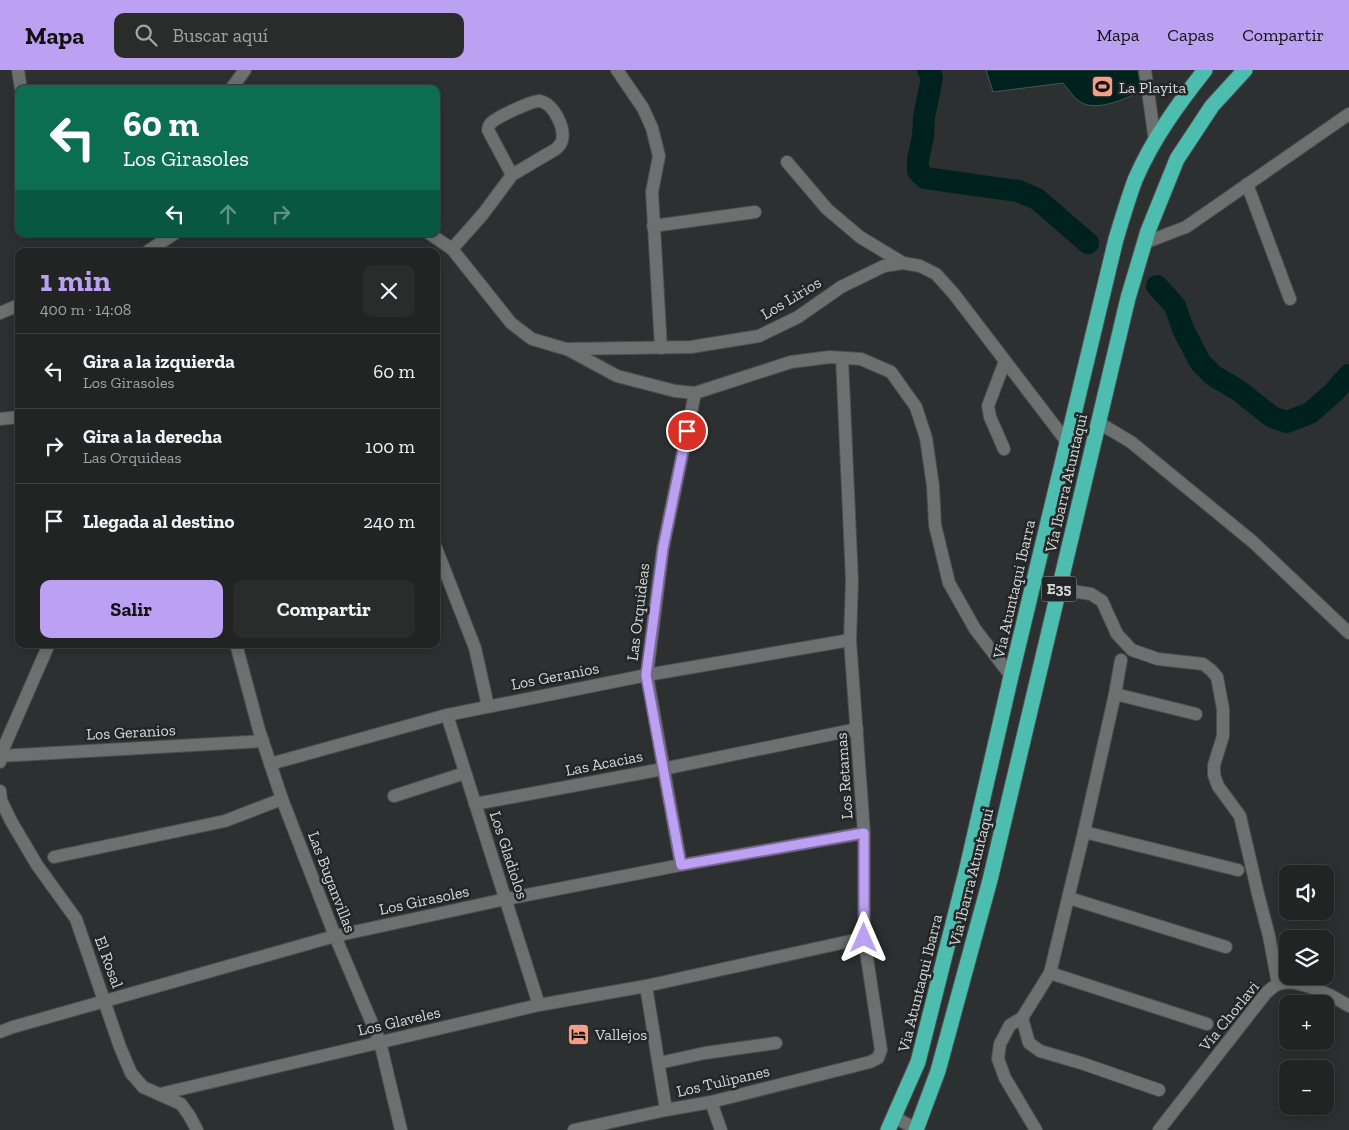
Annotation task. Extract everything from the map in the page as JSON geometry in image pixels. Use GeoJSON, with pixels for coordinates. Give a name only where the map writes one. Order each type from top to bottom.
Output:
{"type":"FeatureCollection","features":[{"type":"Feature","properties":{"kind":"highway","name":"Via Atuntaqui Ibarra"},"geometry":{"type":"LineString","coordinates":[[891,1124],[918,1062],[966,872],[1116,239],[1136,180],[1155,141],[1176,107],[1205,70]]}},
{"type":"Feature","properties":{"kind":"highway","name":"Vía Ibarra Atuntaqui"},"geometry":{"type":"LineString","coordinates":[[917,1130],[938,1071],[990,880],[1128,298],[1144,243],[1177,159],[1212,106],[1245,70]]}},
{"type":"Feature","properties":{"kind":"street"},"geometry":{"type":"LineString","coordinates":[[18,70],[20,85]]}},
{"type":"Feature","properties":{"kind":"street"},"geometry":{"type":"LineString","coordinates":[[234,85],[245,70]]}},
{"type":"Feature","properties":{"kind":"street"},"geometry":{"type":"LineString","coordinates":[[617,70],[643,108],[652,128],[659,156],[652,192],[661,348]]}},
{"type":"Feature","properties":{"kind":"street"},"geometry":{"type":"LineString","coordinates":[[1145,70],[1155,141]]}},
{"type":"Feature","properties":{"kind":"street"},"geometry":{"type":"LineString","coordinates":[[452,249],[483,214],[512,175],[556,149],[561,143],[562,131],[558,120],[553,110],[545,103],[537,100],[507,113],[489,126],[488,130],[512,175]]}},
{"type":"Feature","properties":{"kind":"street"},"geometry":{"type":"LineString","coordinates":[[1144,243],[1186,228],[1349,114]]}},
{"type":"Feature","properties":{"kind":"street"},"geometry":{"type":"LineString","coordinates":[[787,162],[827,209],[860,237],[903,264]]}},
{"type":"Feature","properties":{"kind":"street"},"geometry":{"type":"LineString","coordinates":[[1247,184],[1290,299]]}},
{"type":"Feature","properties":{"kind":"street"},"geometry":{"type":"LineString","coordinates":[[653,226],[755,212]]}},
{"type":"Feature","properties":{"kind":"street"},"geometry":{"type":"LineString","coordinates":[[153,248],[169,237]]}},
{"type":"Feature","properties":{"kind":"street","name":"Los Lirios"},"geometry":{"type":"LineString","coordinates":[[434,237],[452,249],[511,323],[532,339],[566,349],[691,347],[759,336],[798,317],[841,287],[884,266],[903,264],[920,266],[936,274],[1067,442]]}},
{"type":"Feature","properties":{"kind":"street"},"geometry":{"type":"LineString","coordinates":[[0,313],[15,307]]}},
{"type":"Feature","properties":{"kind":"street"},"geometry":{"type":"LineString","coordinates":[[566,349],[618,376],[675,391],[695,393],[791,362],[830,357],[861,359],[891,372],[916,407],[926,438],[936,525],[949,583],[975,629],[1011,676]]}},
{"type":"Feature","properties":{"kind":"street","name":"Los Retamas"},"geometry":{"type":"LineString","coordinates":[[842,358],[852,580],[850,640],[864,833],[864,938],[881,1050],[878,1058]]}},
{"type":"Feature","properties":{"kind":"street"},"geometry":{"type":"LineString","coordinates":[[1004,449],[990,417],[988,406],[1005,361]]}},
{"type":"Feature","properties":{"kind":"street","name":"Las Orquideas"},"geometry":{"type":"LineString","coordinates":[[681,865],[646,675],[663,548],[695,393]]}},
{"type":"Feature","properties":{"kind":"street"},"geometry":{"type":"LineString","coordinates":[[0,419],[15,417]]}},
{"type":"Feature","properties":{"kind":"street"},"geometry":{"type":"LineString","coordinates":[[1099,423],[1131,442],[1253,542],[1349,633]]}},
{"type":"Feature","properties":{"kind":"street"},"geometry":{"type":"LineString","coordinates":[[440,558],[476,648],[488,706]]}},
{"type":"Feature","properties":{"kind":"street"},"geometry":{"type":"LineString","coordinates":[[1059,589],[1091,594],[1102,601],[1117,634],[1132,650],[1158,659],[1203,664],[1217,677],[1224,709],[1223,736],[1214,764],[1214,775],[1218,786],[1240,816],[1269,936],[1278,984]]}},
{"type":"Feature","properties":{"kind":"street","name":"Los Geranios"},"geometry":{"type":"LineString","coordinates":[[270,764],[446,714],[646,675],[850,640]]}},
{"type":"Feature","properties":{"kind":"street"},"geometry":{"type":"LineString","coordinates":[[0,762],[0,756],[47,648]]}},
{"type":"Feature","properties":{"kind":"street","name":"Las Buganvillas"},"geometry":{"type":"LineString","coordinates":[[237,648],[263,741],[282,799],[335,936],[380,1042],[401,1130]]}},
{"type":"Feature","properties":{"kind":"street"},"geometry":{"type":"LineString","coordinates":[[1036,1130],[1005,1078],[998,1059],[1000,1044],[1010,1025],[1022,1018],[1050,973],[1084,832],[1121,660]]}},
{"type":"Feature","properties":{"kind":"street"},"geometry":{"type":"LineString","coordinates":[[1115,694],[1196,714]]}},
{"type":"Feature","properties":{"kind":"street","name":"Los Gladiolos"},"geometry":{"type":"LineString","coordinates":[[446,714],[539,1005]]}},
{"type":"Feature","properties":{"kind":"street","name":"Las Acacias"},"geometry":{"type":"LineString","coordinates":[[476,804],[663,769],[857,729]]}},
{"type":"Feature","properties":{"kind":"street","name":"Los Geranios"},"geometry":{"type":"LineString","coordinates":[[0,756],[263,741]]}},
{"type":"Feature","properties":{"kind":"street"},"geometry":{"type":"LineString","coordinates":[[394,796],[465,773]]}},
{"type":"Feature","properties":{"kind":"street","name":"El Rosal"},"geometry":{"type":"LineString","coordinates":[[0,797],[11,821],[37,865],[76,919],[120,1047],[132,1073],[142,1087],[180,1104],[189,1114],[196,1130]]}},
{"type":"Feature","properties":{"kind":"street"},"geometry":{"type":"LineString","coordinates":[[54,857],[225,821],[282,799]]}},
{"type":"Feature","properties":{"kind":"street"},"geometry":{"type":"LineString","coordinates":[[1084,832],[1238,870]]}},
{"type":"Feature","properties":{"kind":"street","name":"Los Girasoles"},"geometry":{"type":"LineString","coordinates":[[0,1032],[105,1000],[335,936],[506,899],[681,865],[864,833]]}},
{"type":"Feature","properties":{"kind":"street"},"geometry":{"type":"LineString","coordinates":[[1069,898],[1226,947]]}},
{"type":"Feature","properties":{"kind":"street","name":"Los Glaveles"},"geometry":{"type":"LineString","coordinates":[[160,1094],[539,1005],[646,986],[864,938]]}},
{"type":"Feature","properties":{"kind":"street"},"geometry":{"type":"LineString","coordinates":[[1050,973],[1207,1024]]}},
{"type":"Feature","properties":{"kind":"street","name":"Vía Chorlavi"},"geometry":{"type":"LineString","coordinates":[[1160,1130],[1266,993],[1278,984],[1288,982],[1305,984],[1349,1006]]}},
{"type":"Feature","properties":{"kind":"street"},"geometry":{"type":"LineString","coordinates":[[646,986],[666,1110]]}},
{"type":"Feature","properties":{"kind":"street"},"geometry":{"type":"LineString","coordinates":[[1022,1018],[1029,1043],[1040,1051],[1082,1063],[1159,1090]]}},
{"type":"Feature","properties":{"kind":"street"},"geometry":{"type":"LineString","coordinates":[[659,1063],[705,1053],[776,1043]]}},
{"type":"Feature","properties":{"kind":"street","name":"Los Tulipanes"},"geometry":{"type":"LineString","coordinates":[[574,1130],[711,1102],[870,1062],[878,1058]]}},
{"type":"Feature","properties":{"kind":"street"},"geometry":{"type":"LineString","coordinates":[[711,1102],[721,1130]]}},
{"type":"Feature","properties":{"kind":"street"},"geometry":{"type":"LineString","coordinates":[[891,1124],[917,1130]]}},
{"type":"Feature","properties":{"kind":"shaded area","name":"La Playita"},"geometry":{"type":"Polygon","coordinates":[[[986,70],[1138,70],[1141,91],[1110,104],[1093,106],[1079,101],[1063,83],[993,92],[986,70]]]}},
{"type":"Feature","properties":{"kind":"waterway"},"geometry":{"type":"LineString","coordinates":[[928,70],[932,78],[924,117],[918,171],[925,178],[1018,191],[1037,199],[1088,243]]}},
{"type":"Feature","properties":{"kind":"waterway"},"geometry":{"type":"LineString","coordinates":[[1157,286],[1175,306],[1183,329],[1200,362],[1214,376],[1238,390],[1272,417],[1287,422],[1310,413],[1333,393],[1349,375]]}},
{"type":"Feature","properties":{"kind":"place","name":"La Playita"},"geometry":{"type":"Point","coordinates":[1103,87]}},
{"type":"Feature","properties":{"kind":"place","name":"Vallejos"},"geometry":{"type":"Point","coordinates":[579,1034]}},
{"type":"Feature","properties":{"kind":"route"},"geometry":{"type":"LineString","coordinates":[[687,431],[663,548],[646,675],[681,865],[864,833],[864,938]]}}]}
